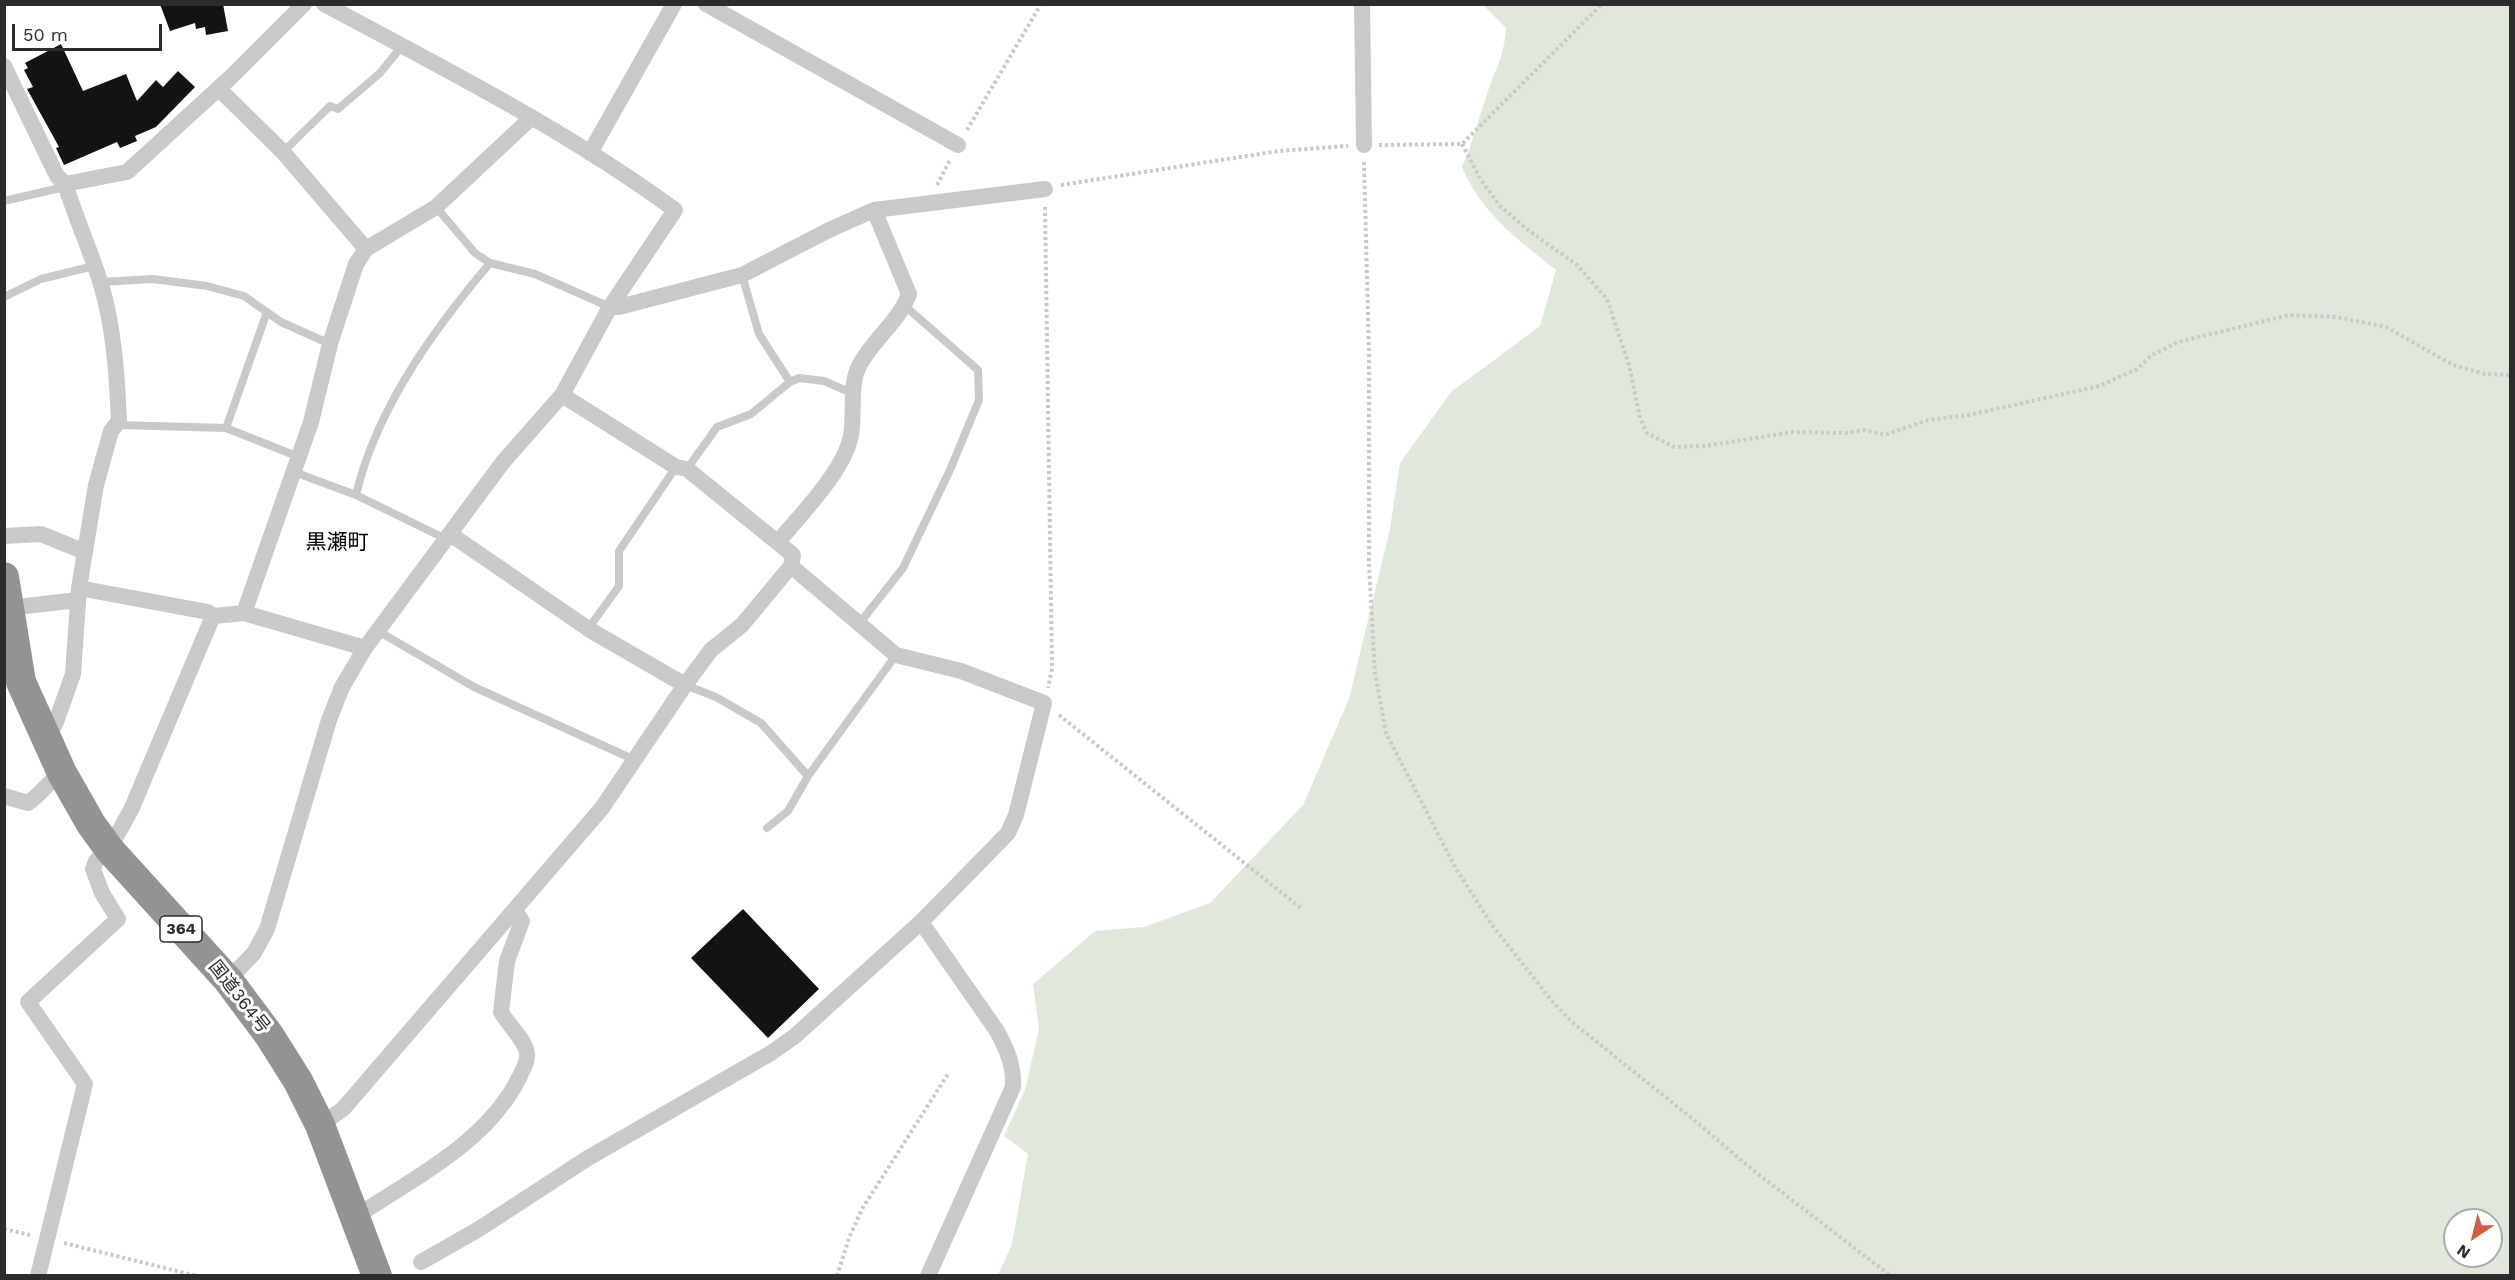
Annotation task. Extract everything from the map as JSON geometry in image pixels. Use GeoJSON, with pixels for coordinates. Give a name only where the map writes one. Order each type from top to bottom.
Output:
{"type":"FeatureCollection","features":[{"type":"Feature","properties":{"kind":"highway","name":"国道364号"},"geometry":{"type":"LineString","coordinates":[[4,577],[7,613],[21,682],[62,773],[91,824],[109,849],[228,980],[269,1035],[298,1081],[320,1125],[376,1275]]}},
{"type":"Feature","properties":{"kind":"street"},"geometry":{"type":"LineString","coordinates":[[65,184],[128,172],[219,88],[304,4]]}},
{"type":"Feature","properties":{"kind":"street"},"geometry":{"type":"LineString","coordinates":[[228,980],[254,953],[267,929],[329,720],[342,687],[365,648],[503,462],[562,395],[610,307],[675,210],[619,169],[324,4]]}},
{"type":"Feature","properties":{"kind":"street"},"geometry":{"type":"LineString","coordinates":[[590,153],[674,4]]}},
{"type":"Feature","properties":{"kind":"street"},"geometry":{"type":"LineString","coordinates":[[706,4],[958,144]]}},
{"type":"Feature","properties":{"kind":"street"},"geometry":{"type":"LineString","coordinates":[[1362,4],[1364,145]]}},
{"type":"Feature","properties":{"kind":"street"},"geometry":{"type":"LineString","coordinates":[[4,66],[57,176],[65,184],[100,282],[113,339],[119,421],[111,431],[96,485],[78,594],[73,674],[56,722],[46,740]]}},
{"type":"Feature","properties":{"kind":"street"},"geometry":{"type":"LineString","coordinates":[[219,88],[283,152],[366,249]]}},
{"type":"Feature","properties":{"kind":"street"},"geometry":{"type":"LineString","coordinates":[[244,613],[297,465],[330,344],[356,264],[366,249],[436,207],[530,119]]}},
{"type":"Feature","properties":{"kind":"street"},"geometry":{"type":"LineString","coordinates":[[610,307],[620,307],[742,275],[829,230],[874,210],[1045,189]]}},
{"type":"Feature","properties":{"kind":"street"},"geometry":{"type":"LineString","coordinates":[[779,542],[828,479],[843,455],[851,436],[859,366],[905,306],[909,294],[874,210]]}},
{"type":"Feature","properties":{"kind":"street"},"geometry":{"type":"LineString","coordinates":[[320,1125],[343,1109],[602,808],[684,685],[711,650],[742,625],[790,566],[793,555],[779,542],[681,468],[562,395]]}},
{"type":"Feature","properties":{"kind":"street"},"geometry":{"type":"LineString","coordinates":[[4,536],[41,534],[84,552]]}},
{"type":"Feature","properties":{"kind":"street"},"geometry":{"type":"LineString","coordinates":[[448,537],[588,629],[684,685]]}},
{"type":"Feature","properties":{"kind":"street"},"geometry":{"type":"LineString","coordinates":[[421,1262],[479,1229],[588,1158],[771,1053],[795,1036],[921,922],[1008,833],[1016,815],[1044,703],[961,671],[896,655],[790,566]]}},
{"type":"Feature","properties":{"kind":"street"},"geometry":{"type":"LineString","coordinates":[[7,613],[78,594],[208,612],[213,616],[244,613],[365,648]]}},
{"type":"Feature","properties":{"kind":"street"},"geometry":{"type":"LineString","coordinates":[[38,1275],[85,1084],[28,1002],[118,919],[102,893],[93,869],[96,861],[109,849],[130,810],[213,616]]}},
{"type":"Feature","properties":{"kind":"street"},"geometry":{"type":"LineString","coordinates":[[4,796],[28,803],[38,796],[46,783],[62,773]]}},
{"type":"Feature","properties":{"kind":"street"},"geometry":{"type":"LineString","coordinates":[[355,1217],[464,1143],[495,1115],[511,1094],[527,1061],[528,1052],[501,1012],[507,961],[522,921],[515,910]]}},
{"type":"Feature","properties":{"kind":"street"},"geometry":{"type":"LineString","coordinates":[[921,922],[996,1031],[1007,1050],[1013,1070],[1013,1087],[928,1275]]}},
{"type":"Feature","properties":{"kind":"lane"},"geometry":{"type":"LineString","coordinates":[[283,152],[330,106],[338,109],[380,73],[402,46]]}},
{"type":"Feature","properties":{"kind":"lane"},"geometry":{"type":"LineString","coordinates":[[4,201],[60,188],[65,184]]}},
{"type":"Feature","properties":{"kind":"lane"},"geometry":{"type":"LineString","coordinates":[[436,207],[475,253],[490,263],[535,274],[610,307]]}},
{"type":"Feature","properties":{"kind":"lane"},"geometry":{"type":"LineString","coordinates":[[357,495],[362,471],[401,388],[461,297],[490,263]]}},
{"type":"Feature","properties":{"kind":"lane"},"geometry":{"type":"LineString","coordinates":[[4,297],[41,279],[94,266]]}},
{"type":"Feature","properties":{"kind":"lane"},"geometry":{"type":"LineString","coordinates":[[742,275],[759,334],[790,382]]}},
{"type":"Feature","properties":{"kind":"lane"},"geometry":{"type":"LineString","coordinates":[[100,282],[153,279],[207,286],[244,296],[282,322],[330,344]]}},
{"type":"Feature","properties":{"kind":"lane"},"geometry":{"type":"LineString","coordinates":[[859,624],[903,568],[950,470],[979,400],[978,370],[905,306]]}},
{"type":"Feature","properties":{"kind":"lane"},"geometry":{"type":"LineString","coordinates":[[225,428],[267,312]]}},
{"type":"Feature","properties":{"kind":"lane"},"geometry":{"type":"LineString","coordinates":[[588,629],[619,586],[619,551],[681,468],[717,427],[751,414],[790,382],[799,378],[824,381],[854,395]]}},
{"type":"Feature","properties":{"kind":"lane"},"geometry":{"type":"LineString","coordinates":[[116,425],[225,428],[357,495],[448,537]]}},
{"type":"Feature","properties":{"kind":"lane"},"geometry":{"type":"LineString","coordinates":[[378,631],[474,687],[635,760]]}},
{"type":"Feature","properties":{"kind":"lane"},"geometry":{"type":"LineString","coordinates":[[767,828],[788,811],[807,776],[896,655]]}},
{"type":"Feature","properties":{"kind":"lane"},"geometry":{"type":"LineString","coordinates":[[684,685],[716,697],[761,723],[807,776]]}},
{"type":"Feature","properties":{"kind":"path"},"geometry":{"type":"LineString","coordinates":[[927,205],[958,144],[1041,4]]}},
{"type":"Feature","properties":{"kind":"path"},"geometry":{"type":"LineString","coordinates":[[1302,909],[1044,703],[1052,669],[1045,189],[1279,151],[1364,145],[1462,144],[1602,4]]}},
{"type":"Feature","properties":{"kind":"path"},"geometry":{"type":"LineString","coordinates":[[1462,144],[1481,180],[1500,206],[1528,230],[1577,265],[1595,282],[1607,299],[1647,433],[1674,447],[1705,446],[1793,432],[1845,433],[1865,430],[1886,435],[1928,420],[1969,415],[2099,386],[2137,369],[2152,355],[2178,342],[2289,315],[2336,317],[2386,327],[2453,365],[2485,374],[2511,375]]}},
{"type":"Feature","properties":{"kind":"path"},"geometry":{"type":"LineString","coordinates":[[1364,145],[1369,341],[1369,565],[1375,673],[1386,733],[1455,867],[1492,925],[1552,1001],[1572,1022],[1677,1105],[1754,1171],[1891,1275]]}},
{"type":"Feature","properties":{"kind":"path"},"geometry":{"type":"LineString","coordinates":[[837,1275],[849,1238],[862,1209],[948,1074]]}},
{"type":"Feature","properties":{"kind":"path"},"geometry":{"type":"LineString","coordinates":[[4,1229],[197,1275]]}},
{"type":"Feature","properties":{"kind":"shaded area"},"geometry":{"type":"Polygon","coordinates":[[[1483,5],[2510,5],[2510,1275],[998,1275],[1012,1244],[1028,1154],[1004,1136],[1025,1090],[1039,1029],[1033,984],[1095,931],[1144,927],[1210,903],[1303,805],[1349,699],[1390,529],[1400,463],[1451,392],[1540,326],[1556,270],[1490,212],[1479,198],[1462,167],[1502,54],[1506,28],[1483,5]]]}},
{"type":"Feature","properties":{"kind":"building"},"geometry":{"type":"Polygon","coordinates":[[[160,4],[223,4],[228,31],[206,35],[205,27],[196,29],[195,23],[170,31],[160,4]]]}},
{"type":"Feature","properties":{"kind":"building"},"geometry":{"type":"Polygon","coordinates":[[[61,44],[83,91],[126,74],[137,101],[156,80],[163,87],[178,71],[195,87],[156,127],[135,136],[137,141],[120,148],[117,142],[64,165],[56,148],[59,147],[27,89],[33,87],[24,70],[28,68],[25,63],[61,44]]]}},
{"type":"Feature","properties":{"kind":"building"},"geometry":{"type":"Polygon","coordinates":[[[743,909],[819,989],[768,1038],[691,958],[743,909]]]}},
{"type":"Feature","properties":{"kind":"district","name":"黒瀬町"},"geometry":{"type":"Point","coordinates":[337,543]}}]}
